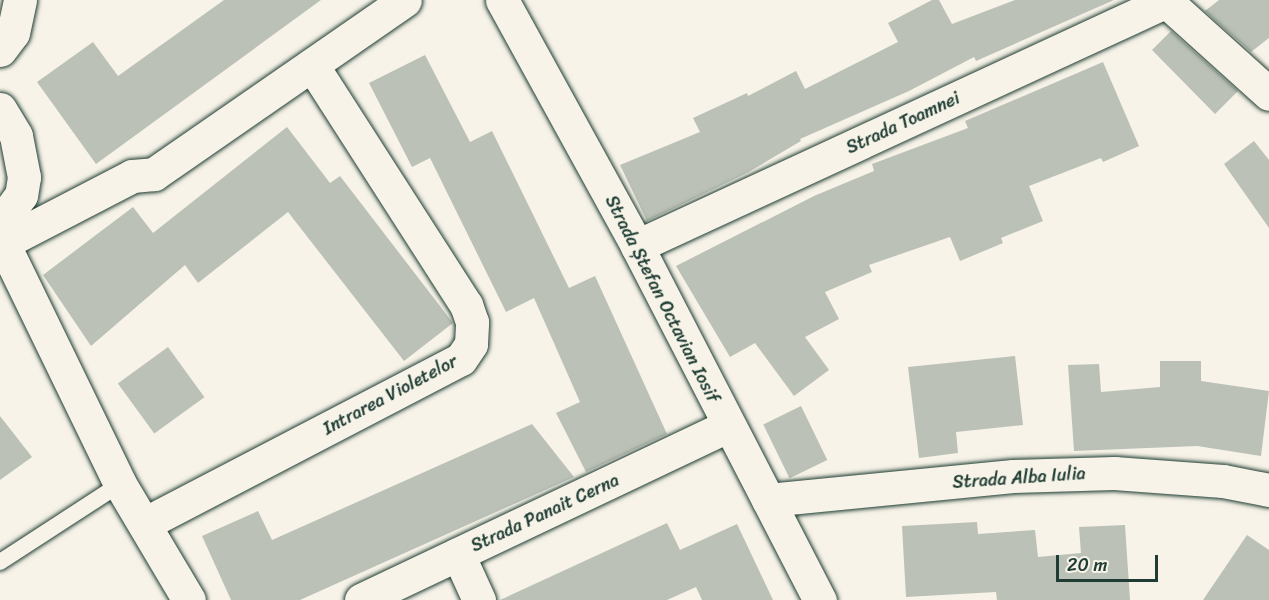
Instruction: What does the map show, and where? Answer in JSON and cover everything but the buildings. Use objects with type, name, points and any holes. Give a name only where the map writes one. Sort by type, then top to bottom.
[{"type":"street","points":[[0,50],[13,33],[20,0]]},
{"type":"street","points":[[3,243],[132,176],[154,174],[405,0]]},
{"type":"street","name":"Strada Ștefan Octavian Iosif","points":[[502,0],[637,246],[728,426],[820,600]]},
{"type":"street","points":[[1168,1],[1269,94]]},
{"type":"street","name":"Strada Toamnei","points":[[637,246],[1168,1]]},
{"type":"street","name":"Intrarea Violetelor","points":[[144,524],[461,359],[471,344],[472,322],[466,305],[312,65]]},
{"type":"street","points":[[0,109],[16,136],[24,177],[21,195],[8,213],[3,243],[120,484],[189,600]]},
{"type":"street","name":"Strada Panait Cerna","points":[[361,600],[728,426]]},
{"type":"street","name":"Strada Alba Iulia","points":[[768,500],[1013,476],[1114,473],[1223,481],[1269,490]]},
{"type":"street","points":[[458,554],[479,600]]},
{"type":"lane","points":[[0,562],[120,484]]}]
